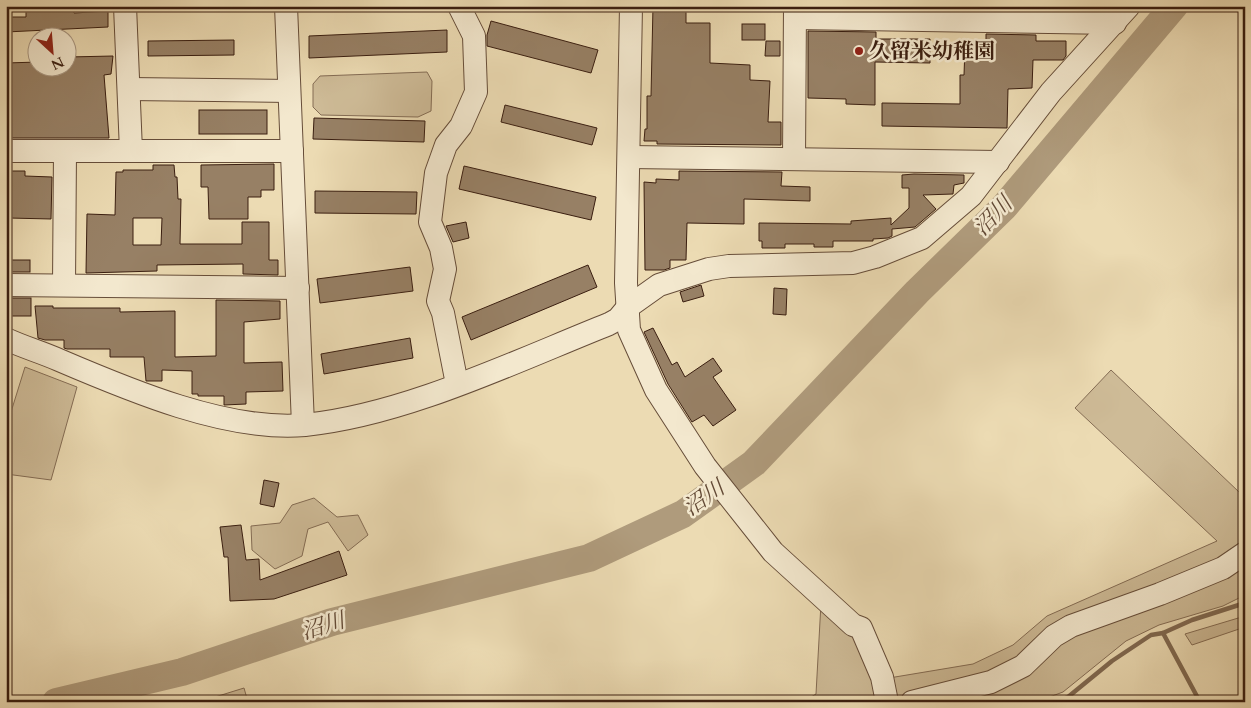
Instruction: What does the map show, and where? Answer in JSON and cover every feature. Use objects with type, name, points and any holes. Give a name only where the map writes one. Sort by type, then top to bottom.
[{"type":"street","points":[[125,6],[131,151]]},
{"type":"street","points":[[286,6],[303,425]]},
{"type":"street","points":[[457,384],[443,313],[438,301],[445,269],[441,248],[430,222],[436,173],[446,145],[462,126],[476,92],[474,36],[459,6]]},
{"type":"street","points":[[631,6],[626,283],[629,330],[656,390],[705,466],[736,506],[773,552],[853,625],[861,628],[882,677],[887,702]]},
{"type":"street","points":[[794,159],[795,12],[1122,15]]},
{"type":"street","points":[[6,338],[105,381],[216,416],[263,423],[303,425],[342,419],[398,405],[457,384],[609,324],[618,319],[628,307],[659,285],[709,269],[729,266],[852,263],[922,238],[971,196],[1051,92],[1122,15]]},
{"type":"street","points":[[129,89],[289,91]]},
{"type":"street","points":[[6,151],[292,151]]},
{"type":"street","points":[[64,151],[64,285]]},
{"type":"street","points":[[629,157],[998,162]]},
{"type":"street","points":[[6,285],[298,288]]},
{"type":"street","points":[[912,702],[991,682],[1023,666],[1054,636],[1071,626],[1160,594],[1223,568],[1245,553]]},
{"type":"shaded area","points":[[427,72],[432,81],[431,111],[418,117],[321,115],[313,107],[313,84],[320,76]]},
{"type":"shaded area","points":[[25,367],[77,387],[51,480],[6,474],[6,428]]},
{"type":"shaded area","points":[[1111,370],[1239,492],[1245,478],[1245,595],[1223,606],[1159,625],[1126,641],[1063,692],[1036,702],[803,702],[816,694],[821,603],[858,637],[889,678],[973,664],[1013,645],[1047,616],[1217,541],[1075,408]]},
{"type":"shaded area","points":[[314,498],[337,517],[358,515],[368,535],[348,551],[328,522],[308,529],[302,556],[275,569],[252,550],[251,526],[280,523],[292,505]]},
{"type":"shaded area","points":[[1245,616],[1245,627],[1192,645],[1185,634]]},
{"type":"shaded area","points":[[244,688],[248,702],[199,702]]},
{"type":"building","points":[[653,6],[686,6],[686,23],[710,23],[710,63],[750,65],[750,80],[770,81],[768,122],[781,122],[781,145],[657,144],[657,141],[644,141],[645,129],[647,129],[647,96],[651,96]]},
{"type":"building","points":[[73,9],[74,13],[108,11],[108,27],[28,28],[28,31],[6,32],[6,17],[26,17],[26,11]]},
{"type":"building","points":[[491,21],[598,50],[591,73],[487,46],[487,35]]},
{"type":"building","points":[[742,24],[765,24],[765,40],[742,40]]},
{"type":"building","points":[[447,30],[447,52],[309,58],[309,36]]},
{"type":"building","points":[[808,31],[876,32],[876,39],[930,39],[930,63],[875,62],[875,105],[846,104],[846,99],[808,98]]},
{"type":"building","points":[[986,34],[1036,35],[1036,41],[1066,41],[1066,56],[1063,60],[1033,60],[1032,88],[1008,89],[1007,128],[882,126],[882,103],[960,104],[960,75],[964,75],[965,47],[969,47],[970,41],[986,41]]},
{"type":"building","points":[[234,40],[234,55],[148,56],[148,41]]},
{"type":"building","points":[[766,41],[780,41],[780,56],[765,56]]},
{"type":"building","points":[[113,56],[111,74],[104,75],[109,138],[6,138],[6,63],[28,62],[28,78],[78,78],[78,57]]},
{"type":"building","points":[[505,105],[597,128],[592,145],[501,122]]},
{"type":"building","points":[[199,110],[267,110],[267,134],[199,134]]},
{"type":"building","points":[[314,118],[425,121],[424,142],[313,139]]},
{"type":"building","points":[[274,164],[274,190],[261,190],[261,197],[248,197],[248,219],[209,219],[208,187],[201,187],[201,165]]},
{"type":"building","points":[[153,165],[174,165],[175,177],[177,177],[178,199],[181,199],[180,244],[242,244],[242,222],[269,222],[269,260],[278,260],[278,275],[243,274],[243,264],[157,265],[157,271],[86,273],[87,214],[115,215],[116,172],[123,172],[123,170],[153,170]],"holes":[[[133,218],[162,218],[161,245],[133,245]]]},
{"type":"building","points":[[464,166],[596,197],[591,220],[459,189]]},
{"type":"building","points":[[10,171],[25,171],[25,176],[52,177],[51,219],[9,218],[9,215],[6,215],[6,202],[10,202]]},
{"type":"building","points":[[679,171],[782,172],[781,186],[810,187],[810,201],[744,199],[744,224],[687,223],[686,260],[670,260],[670,268],[664,270],[645,270],[644,182],[656,183],[656,179],[679,180]]},
{"type":"building","points":[[902,175],[964,175],[964,183],[954,185],[953,194],[923,195],[936,209],[915,227],[892,229],[892,236],[888,238],[873,239],[873,241],[833,241],[833,247],[814,247],[814,244],[785,244],[785,248],[762,248],[762,241],[759,241],[759,223],[851,224],[851,221],[891,218],[891,225],[909,208],[909,188],[902,188]]},
{"type":"building","points":[[315,191],[417,192],[416,214],[315,213]]},
{"type":"building","points":[[466,222],[469,238],[453,242],[446,226]]},
{"type":"building","points":[[10,260],[30,260],[30,272],[10,272]]},
{"type":"building","points":[[588,265],[597,287],[471,340],[462,317]]},
{"type":"building","points":[[410,267],[413,291],[320,303],[317,279]]},
{"type":"building","points":[[701,285],[704,296],[683,302],[680,292]]},
{"type":"building","points":[[774,288],[787,289],[786,315],[773,314]]},
{"type":"building","points":[[6,298],[31,298],[31,316],[6,316]]},
{"type":"building","points":[[216,300],[280,301],[280,319],[244,322],[244,363],[282,362],[283,391],[246,392],[246,404],[224,405],[224,396],[198,396],[198,394],[192,394],[192,371],[162,370],[162,381],[146,381],[144,357],[110,357],[110,349],[67,349],[64,348],[64,340],[38,338],[35,306],[53,306],[53,308],[120,308],[120,312],[175,311],[175,357],[216,356]]},
{"type":"building","points":[[653,328],[672,365],[677,362],[685,377],[713,358],[722,371],[713,377],[736,410],[713,426],[704,415],[692,422],[668,384],[644,332]]},
{"type":"building","points":[[410,338],[413,358],[324,374],[321,354]]},
{"type":"building","points":[[264,480],[279,483],[274,507],[260,504]]},
{"type":"building","points":[[241,525],[246,560],[259,559],[260,580],[339,551],[347,575],[274,599],[230,601],[228,557],[224,557],[220,527]]},
{"type":"waterway","name":"沼川","points":[[56,702],[182,672],[332,622],[589,558],[683,514],[754,463],[917,292],[1004,207],[1174,6]]},
{"type":"waterway","points":[[1055,702],[1068,697],[1112,661],[1151,635],[1163,633],[1192,620],[1245,603]]},
{"type":"waterway","points":[[1163,633],[1200,702]]},
{"type":"place","name":"久留米幼稚園","points":[[859,51]]}]
